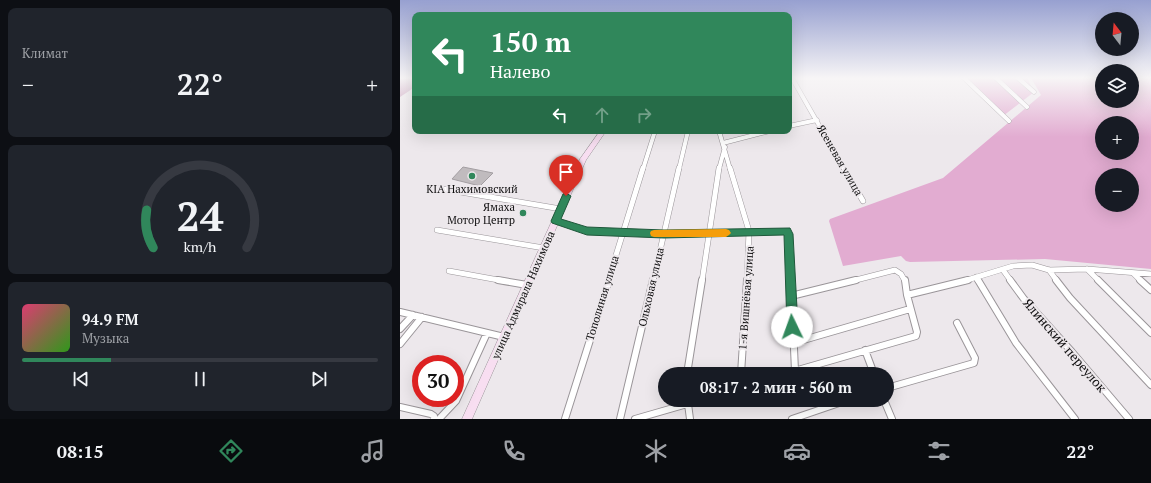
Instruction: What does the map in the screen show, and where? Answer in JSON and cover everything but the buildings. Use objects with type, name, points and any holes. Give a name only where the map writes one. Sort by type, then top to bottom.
[{"type":"main road","name":"улица Адмирала Нахимова","points":[[467,419],[583,158],[601,134]]},
{"type":"street","name":"Ясеневая улица","points":[[804,98],[863,201]]},
{"type":"street","points":[[984,98],[1009,121]]},
{"type":"street","points":[[1017,98],[1027,107]]},
{"type":"street","points":[[792,125],[817,120]]},
{"type":"street","name":"Тополиная улица","points":[[565,419],[654,134]]},
{"type":"street","name":"Ольховая улица","points":[[620,419],[687,134]]},
{"type":"street","name":"1-я Вишнёвая улица","points":[[720,134],[749,231],[749,254],[741,367]]},
{"type":"street","points":[[688,367],[709,234],[714,189],[724,145],[760,134]]},
{"type":"street","points":[[437,188],[561,209]]},
{"type":"street","points":[[556,221],[580,230],[664,234],[709,234],[749,231],[788,232],[795,367]]},
{"type":"street","points":[[437,230],[544,248]]},
{"type":"street","points":[[907,295],[1003,270],[1013,266],[1032,265],[1049,270],[1087,269],[1151,274]]},
{"type":"street","points":[[1087,269],[1151,333]]},
{"type":"street","points":[[790,296],[895,270],[900,272],[905,280],[907,295],[917,335],[808,367]]},
{"type":"street","name":"Ялинский переулок","points":[[1003,270],[1024,299],[1067,346],[1128,419]]},
{"type":"street","points":[[1049,270],[1070,298],[1151,385]]},
{"type":"street","points":[[449,271],[527,285]]},
{"type":"street","points":[[1133,273],[1151,290]]},
{"type":"street","points":[[976,277],[1016,343],[1075,419]]},
{"type":"street","points":[[793,343],[910,308]]},
{"type":"street","points":[[400,312],[504,337]]},
{"type":"street","points":[[400,329],[413,315]]},
{"type":"street","points":[[400,344],[422,317]]},
{"type":"street","points":[[894,386],[972,364],[975,361],[957,323]]},
{"type":"street","points":[[439,419],[456,401],[487,333]]},
{"type":"street","points":[[865,350],[871,367]]},
{"type":"street","points":[[400,407],[431,414],[434,416],[434,419]]},
{"type":"street","points":[[636,419],[672,407]]},
{"type":"street","points":[[686,407],[690,419]]},
{"type":"street","points":[[792,419],[827,407]]},
{"type":"street","points":[[887,407],[892,419]]},
{"type":"shaded area","points":[[986,98],[1027,98],[1003,116]]},
{"type":"shaded area","points":[[1038,98],[1095,98],[1095,108],[1139,108],[1139,98],[1151,98],[1151,269],[1045,259],[910,262],[906,261],[901,256],[843,266],[829,221],[830,219],[943,178]]},
{"type":"slow traffic","points":[[654,233],[726,233]]},
{"type":"place","name":"KIA Нахимовский","points":[[472,176]]},
{"type":"place","name":"Ямаха Мотор Центр","points":[[523,213]]},
{"type":"route","points":[[566,196],[556,221],[580,230],[664,234],[787,231],[789,234],[792,327]]}]
